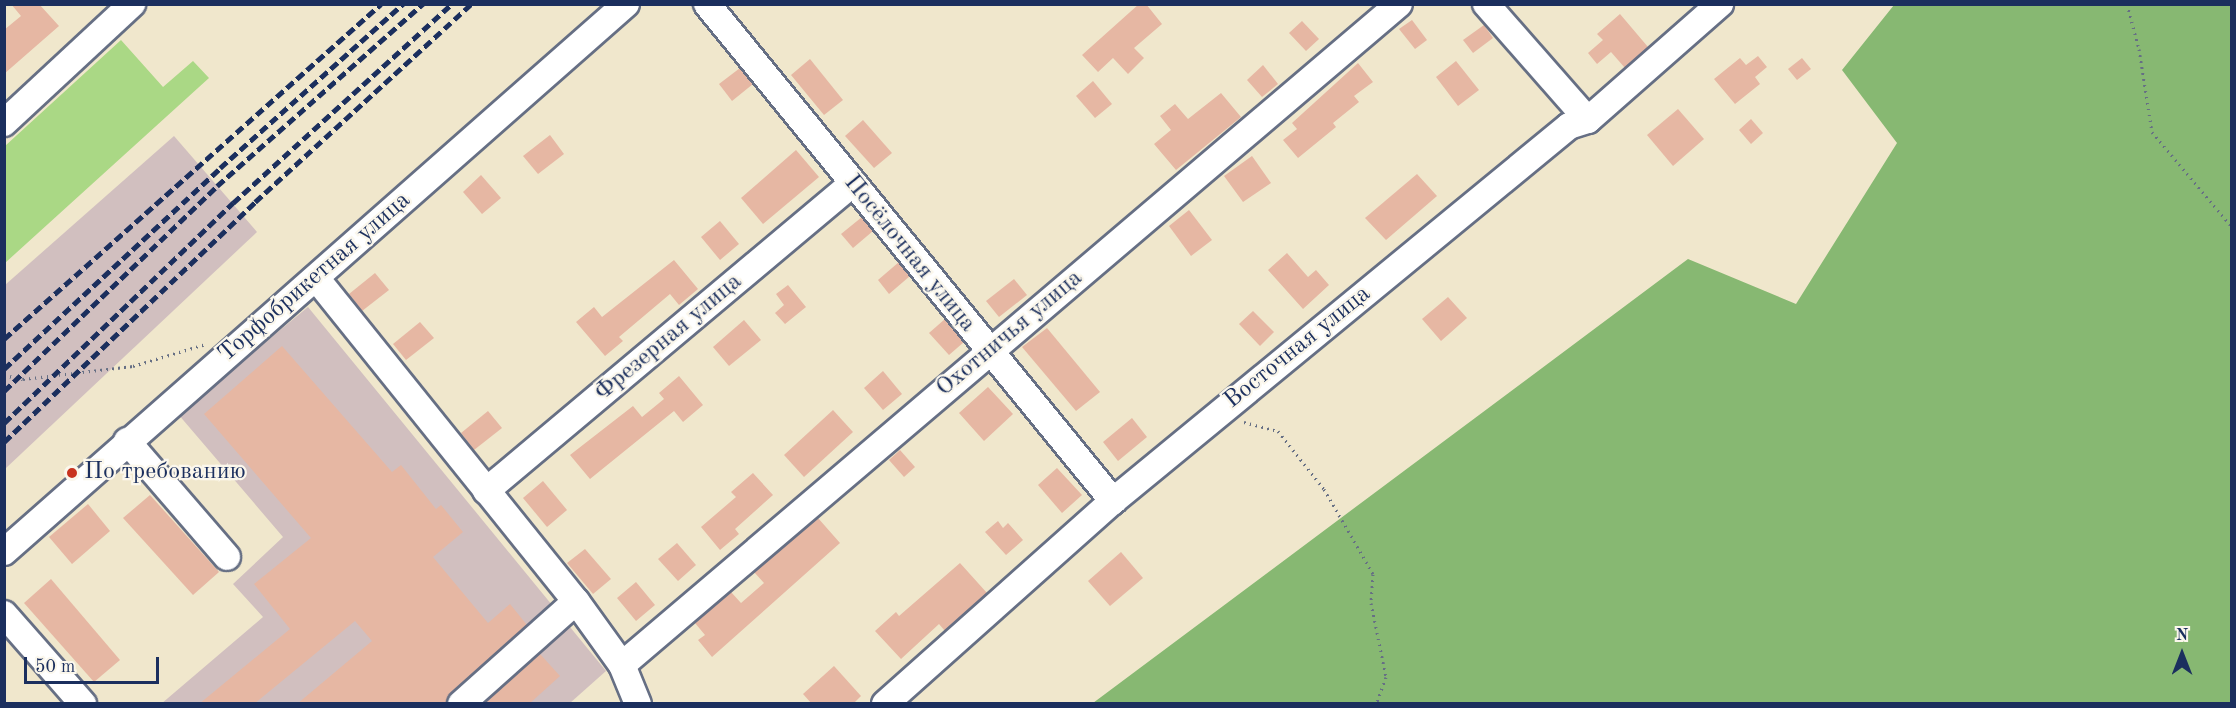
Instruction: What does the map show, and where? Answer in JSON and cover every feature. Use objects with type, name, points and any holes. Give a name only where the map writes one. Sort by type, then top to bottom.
[{"type":"street","name":"Торфобрикетная улица","points":[[4,552],[127,441],[316,278],[626,4]]},
{"type":"street","name":"Посёлочная улица","points":[[707,4],[988,351],[1113,501]]},
{"type":"street","name":"Охотничья улица","points":[[622,665],[988,351],[1399,4]]},
{"type":"street","points":[[1486,4],[1588,120]]},
{"type":"street","name":"Восточная улица","points":[[885,704],[1113,501],[1569,126],[1588,120],[1720,4]]},
{"type":"street","points":[[4,123],[119,9]]},
{"type":"street","name":"Фрезерная улица","points":[[486,491],[852,184]]},
{"type":"street","points":[[316,278],[576,601],[622,665],[638,704]]},
{"type":"street","points":[[127,441],[227,557]]},
{"type":"street","points":[[461,704],[576,601]]},
{"type":"street","points":[[4,614],[82,704]]},
{"type":"path","points":[[2127,4],[2139,49],[2152,132],[2232,227]]},
{"type":"path","points":[[4,375],[23,379],[133,366],[213,342]]},
{"type":"path","points":[[1216,415],[1278,431],[1324,489],[1373,574],[1371,603],[1386,677],[1376,704]]},
{"type":"shaded area","points":[[174,136],[257,232],[5,469],[5,285]]},
{"type":"shaded area","points":[[308,307],[606,671],[570,703],[161,704],[263,617],[233,584],[283,537],[178,414]]},
{"type":"green space","points":[[1894,5],[2231,5],[2231,703],[1093,703],[1688,259],[1796,304],[1897,143],[1842,70]]},
{"type":"green space","points":[[121,40],[163,87],[193,61],[209,78],[5,263],[5,146]]},
{"type":"building","points":[[11,4],[39,4],[59,26],[4,74],[4,30],[21,16]]},
{"type":"building","points":[[1139,4],[1146,4],[1162,24],[1134,48],[1144,58],[1128,74],[1113,58],[1098,72],[1082,55]]},
{"type":"building","points":[[1620,14],[1648,47],[1625,68],[1611,52],[1597,64],[1588,53],[1603,40],[1597,34]]},
{"type":"building","points":[[1412,20],[1427,40],[1415,49],[1399,29]]},
{"type":"building","points":[[1302,21],[1319,39],[1306,51],[1289,33]]},
{"type":"building","points":[[1484,25],[1493,38],[1473,53],[1463,40]]},
{"type":"building","points":[[1758,56],[1767,67],[1755,77],[1760,84],[1735,104],[1714,79],[1740,58],[1746,65]]},
{"type":"building","points":[[1802,58],[1811,69],[1797,80],[1788,69]]},
{"type":"building","points":[[810,59],[843,100],[824,115],[791,75]]},
{"type":"building","points":[[1456,61],[1479,90],[1458,106],[1436,77]]},
{"type":"building","points":[[1358,63],[1373,82],[1354,96],[1359,102],[1333,123],[1336,127],[1298,158],[1283,140],[1297,129],[1292,123]]},
{"type":"building","points":[[1263,65],[1278,84],[1262,97],[1247,80]]},
{"type":"building","points":[[740,68],[753,84],[732,101],[719,84]]},
{"type":"building","points":[[1093,81],[1112,104],[1095,118],[1076,96]]},
{"type":"building","points":[[1221,93],[1241,117],[1176,170],[1154,144],[1171,130],[1160,116],[1175,104],[1188,119]]},
{"type":"building","points":[[1678,109],[1704,139],[1673,166],[1647,135]]},
{"type":"building","points":[[1751,119],[1763,133],[1751,144],[1739,130]]},
{"type":"building","points":[[863,120],[892,153],[874,168],[845,136]]},
{"type":"building","points":[[550,135],[564,154],[538,174],[523,156]]},
{"type":"building","points":[[796,150],[819,177],[763,224],[741,198]]},
{"type":"building","points":[[1252,156],[1271,183],[1243,202],[1224,176]]},
{"type":"building","points":[[1417,174],[1437,196],[1386,240],[1365,218]]},
{"type":"building","points":[[481,175],[501,198],[482,214],[463,192]]},
{"type":"building","points":[[1189,210],[1212,240],[1191,256],[1169,226]]},
{"type":"building","points":[[862,217],[873,231],[853,248],[841,234]]},
{"type":"building","points":[[720,221],[739,244],[720,260],[701,237]]},
{"type":"building","points":[[1287,253],[1308,277],[1316,270],[1329,285],[1303,309],[1268,270]]},
{"type":"building","points":[[674,260],[698,289],[679,305],[670,294],[619,337],[623,341],[605,356],[576,322],[594,307],[602,317]]},
{"type":"building","points":[[899,262],[910,276],[889,294],[878,280]]},
{"type":"building","points":[[375,273],[389,290],[362,311],[349,294]]},
{"type":"building","points":[[1014,279],[1027,295],[999,317],[986,301]]},
{"type":"building","points":[[788,285],[806,307],[785,324],[775,313],[784,305],[776,294]]},
{"type":"building","points":[[1448,297],[1467,318],[1441,341],[1422,319]]},
{"type":"building","points":[[1253,311],[1274,332],[1260,346],[1239,324]]},
{"type":"building","points":[[945,319],[964,342],[949,355],[929,333]]},
{"type":"building","points":[[744,320],[761,340],[729,366],[713,347]]},
{"type":"building","points":[[420,322],[434,338],[406,360],[393,344]]},
{"type":"building","points":[[1047,328],[1100,392],[1076,411],[1022,347]]},
{"type":"building","points":[[282,346],[392,472],[401,465],[436,509],[441,505],[463,532],[433,557],[488,623],[510,604],[527,625],[451,693],[446,704],[297,704],[372,641],[355,621],[254,704],[199,704],[290,629],[254,584],[311,538],[204,414]]},
{"type":"building","points":[[883,371],[902,394],[883,410],[864,388]]},
{"type":"building","points":[[679,376],[703,405],[683,422],[674,411],[590,479],[570,455],[633,406],[642,417],[664,399],[659,393]]},
{"type":"building","points":[[988,387],[1013,414],[984,441],[959,413]]},
{"type":"building","points":[[833,410],[853,432],[804,477],[784,455]]},
{"type":"building","points":[[488,411],[502,428],[474,450],[461,433]]},
{"type":"building","points":[[1132,418],[1147,437],[1118,461],[1103,442]]},
{"type":"building","points":[[900,450],[915,467],[904,477],[889,460]]},
{"type":"building","points":[[1057,468],[1082,495],[1062,513],[1038,485]]},
{"type":"building","points":[[753,473],[773,495],[735,529],[739,534],[720,550],[701,527],[736,497],[731,492]]},
{"type":"building","points":[[543,481],[567,510],[547,527],[523,498]]},
{"type":"building","points":[[150,495],[219,572],[193,595],[123,518]]},
{"type":"building","points":[[88,504],[110,531],[72,564],[49,537]]},
{"type":"building","points":[[818,518],[840,543],[712,657],[698,640],[705,635],[695,623],[731,592],[741,603],[764,583],[754,572]]},
{"type":"building","points":[[998,521],[1003,528],[1008,523],[1023,540],[1006,555],[985,532]]},
{"type":"building","points":[[677,543],[696,565],[678,581],[658,559]]},
{"type":"building","points":[[585,549],[611,579],[593,594],[567,563]]},
{"type":"building","points":[[1121,552],[1143,578],[1110,606],[1088,581]]},
{"type":"building","points":[[960,563],[987,593],[945,631],[939,624],[901,659],[875,631],[896,612],[899,616]]},
{"type":"building","points":[[51,579],[120,660],[94,682],[24,603]]},
{"type":"building","points":[[636,582],[655,605],[636,621],[617,598]]},
{"type":"building","points":[[540,654],[560,676],[529,704],[484,704]]},
{"type":"building","points":[[834,666],[861,696],[853,704],[812,704],[803,694]]},
{"type":"railway","points":[[4,339],[381,4]]},
{"type":"railway","points":[[4,369],[220,168],[403,4]]},
{"type":"railway","points":[[4,391],[217,186],[423,4]]},
{"type":"railway","points":[[4,423],[233,203],[452,4]]},
{"type":"railway","points":[[4,442],[255,202],[471,4]]},
{"type":"place","name":"По требованию","points":[[72,473]]}]
